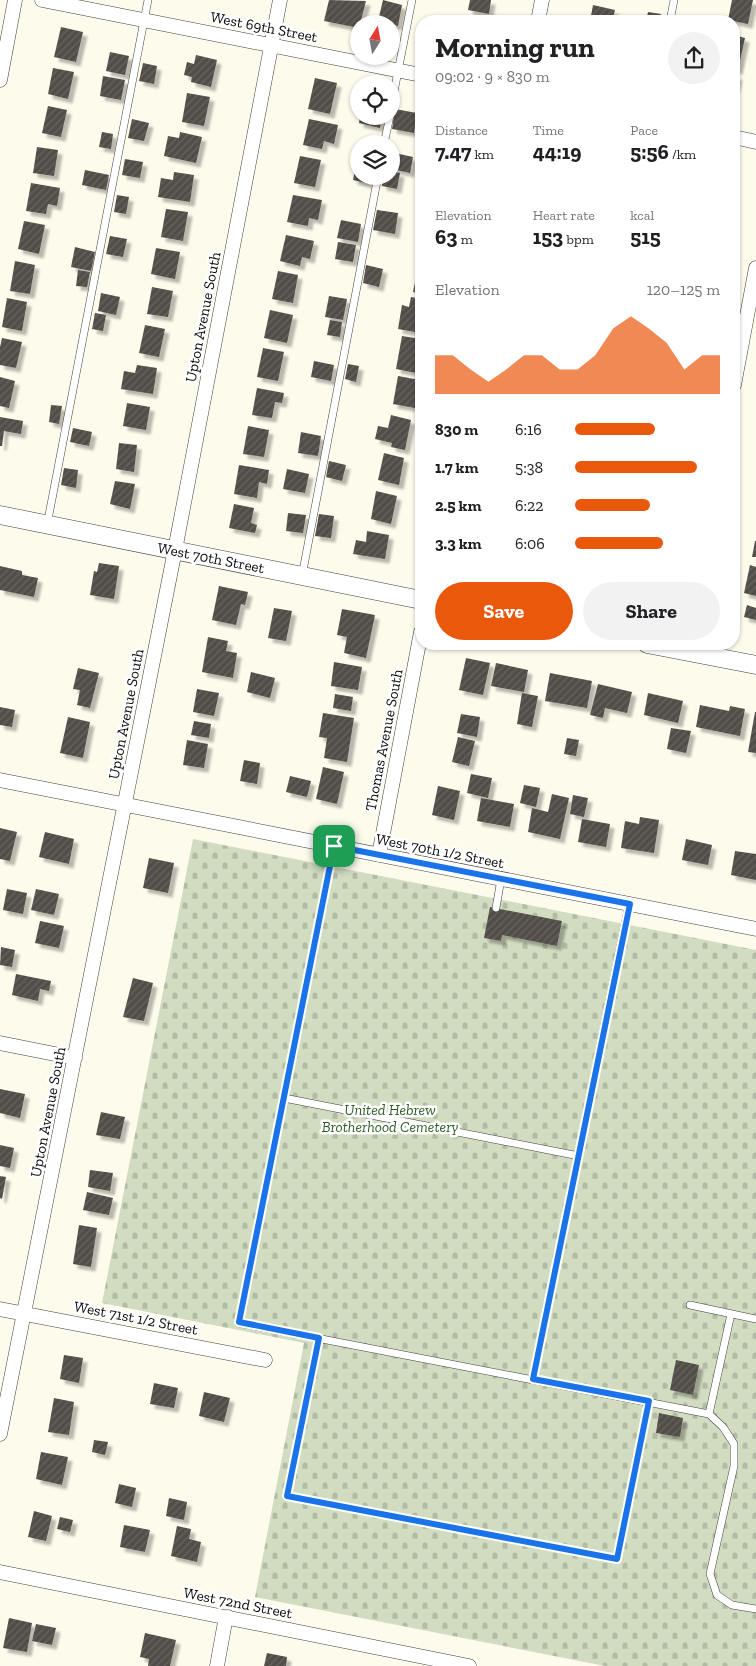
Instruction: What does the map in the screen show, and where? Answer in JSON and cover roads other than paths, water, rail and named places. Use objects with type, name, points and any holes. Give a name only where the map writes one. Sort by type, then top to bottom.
[{"type":"street","points":[[0,80],[15,0]]},
{"type":"street","name":"West 69th Street","points":[[42,0],[415,74]]},
{"type":"street","name":"Upton Avenue South","points":[[0,1434],[175,550],[280,0]]},
{"type":"street","points":[[539,15],[542,0]]},
{"type":"street","points":[[740,139],[756,142]]},
{"type":"street","points":[[740,353],[756,268]]},
{"type":"street","name":"West 70th Street","points":[[0,515],[415,599]]},
{"type":"street","name":"Thomas Avenue South","points":[[379,855],[418,650]]},
{"type":"street","points":[[696,650],[756,665]]},
{"type":"street","name":"West 70th 1/2 Street","points":[[0,780],[756,929]]},
{"type":"street","points":[[0,1043],[75,1058]]},
{"type":"street","name":"West 71st 1/2 Street","points":[[0,1309],[265,1360]]},
{"type":"street","name":"West 72nd Street","points":[[0,1572],[469,1666]]},
{"type":"street","points":[[216,1666],[228,1617]]},
{"type":"lane","points":[[47,525],[148,0]]},
{"type":"lane","points":[[397,75],[412,0]]},
{"type":"lane","points":[[671,15],[674,0]]},
{"type":"lane","points":[[302,576],[376,185]]},
{"type":"lane","points":[[334,846],[239,1322],[709,1414],[723,1427],[734,1444],[734,1466],[710,1574],[717,1595],[732,1605],[756,1610]]},
{"type":"lane","points":[[496,908],[501,879]]},
{"type":"lane","points":[[533,1379],[630,904]]},
{"type":"lane","points":[[284,1098],[579,1156]]},
{"type":"lane","points":[[690,1305],[756,1319]]},
{"type":"lane","points":[[709,1414],[731,1314]]},
{"type":"lane","points":[[319,1338],[287,1496],[559,1548],[617,1559],[649,1401]]},
{"type":"park label","name":"United Hebrew Brotherhood Cemetery","points":[[390,1118]]}]
